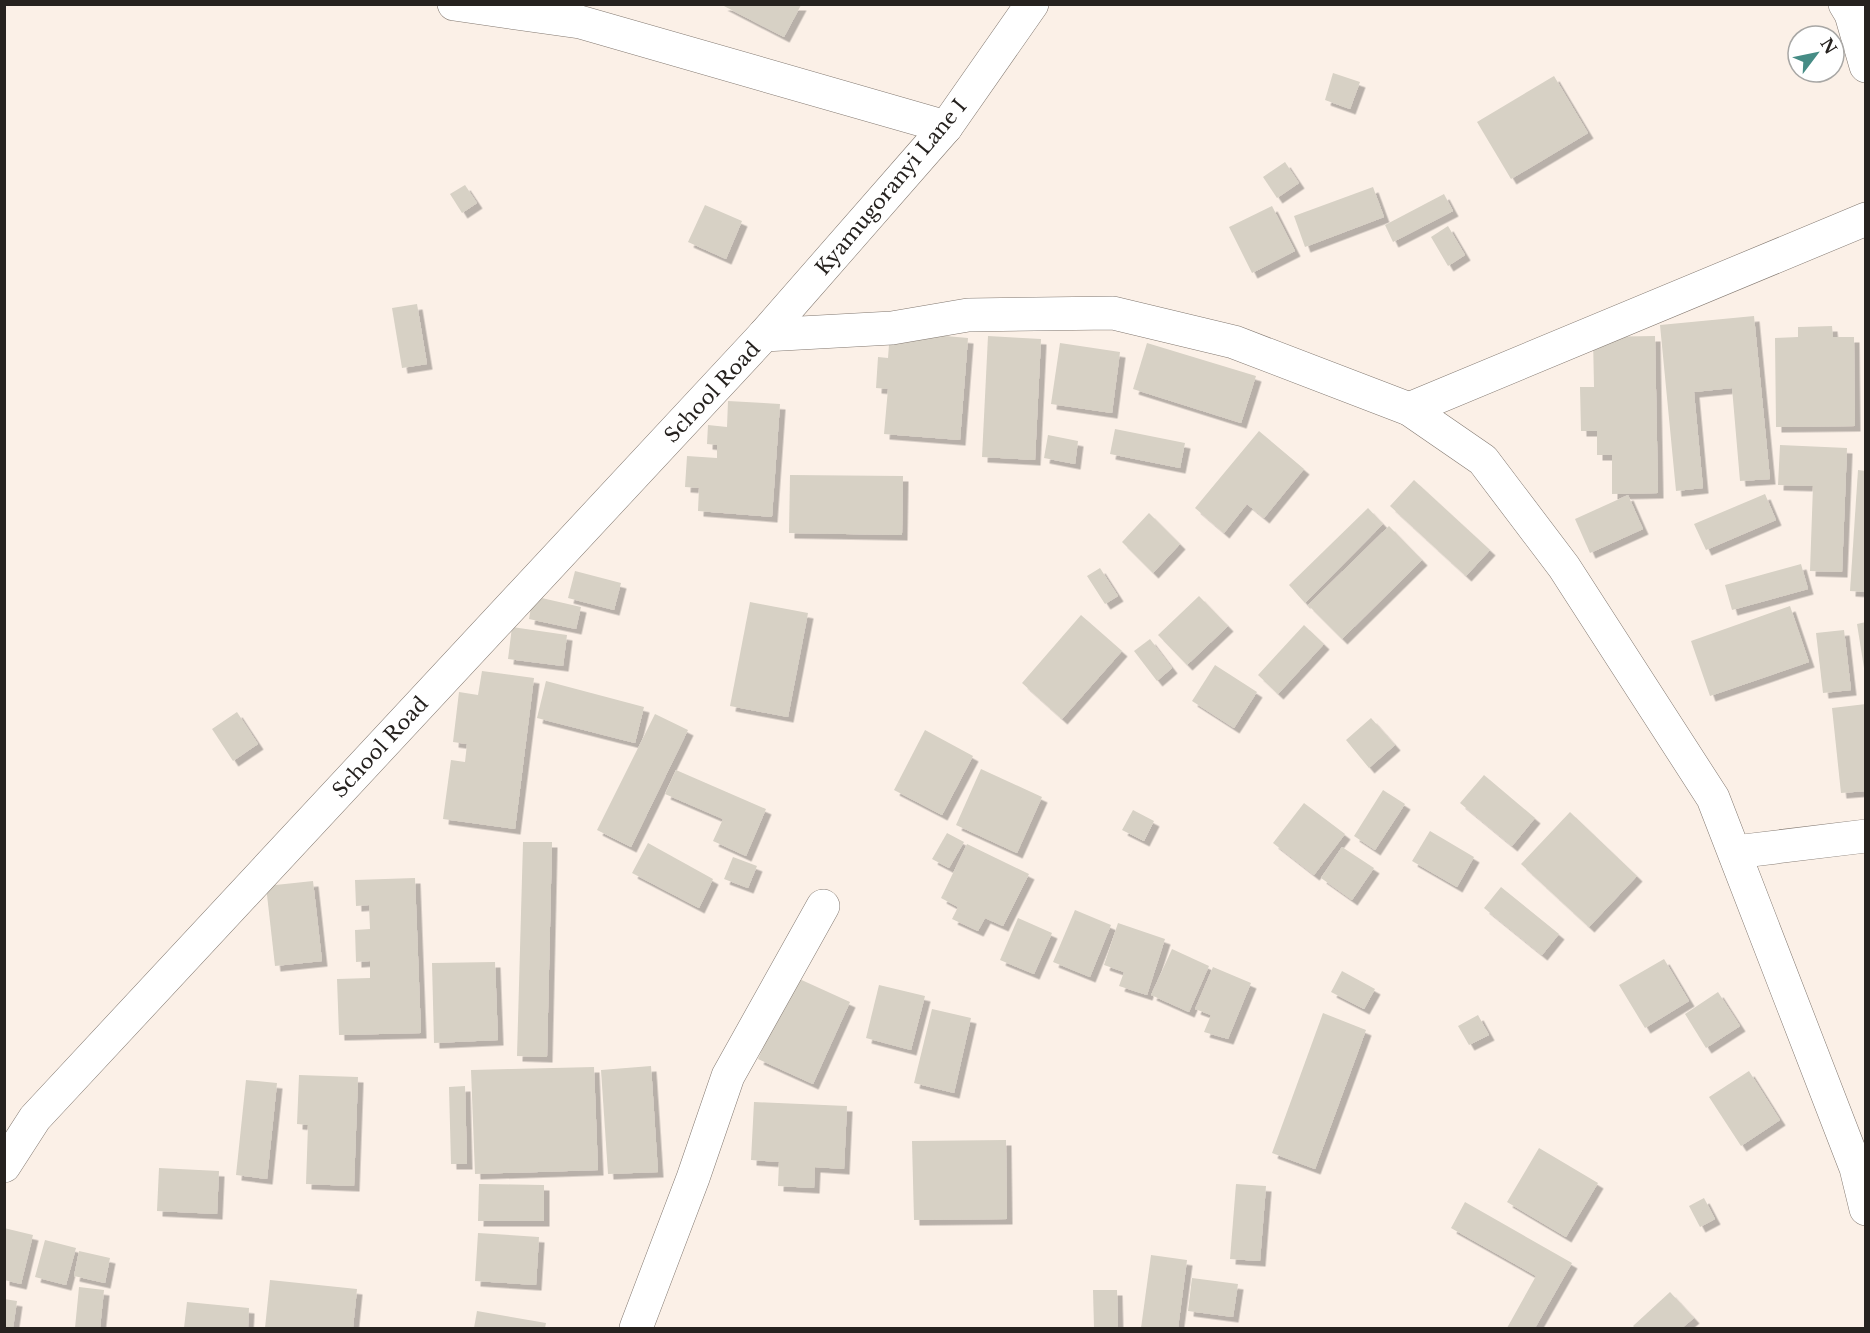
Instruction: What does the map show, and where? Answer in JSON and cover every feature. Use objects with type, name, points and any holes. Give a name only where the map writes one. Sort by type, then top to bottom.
[{"type":"street","points":[[454,4],[580,22],[946,127]]},
{"type":"street","name":"Kyamugoranyi Lane I","points":[[764,335],[946,127],[1032,4]]},
{"type":"street","points":[[1845,4],[1851,14],[1866,66]]},
{"type":"street","points":[[1409,409],[1866,219]]},
{"type":"street","points":[[764,335],[891,328],[968,315],[1113,313],[1234,342],[1409,409],[1483,460],[1564,567],[1713,798],[1856,1168],[1866,1209]]},
{"type":"street","name":"School Road","points":[[4,1166],[35,1118],[764,335]]},
{"type":"street","points":[[1734,852],[1866,836]]},
{"type":"street","points":[[636,1329],[693,1178],[728,1076],[823,906]]},
{"type":"building","points":[[722,5],[801,5],[784,37]]},
{"type":"building","points":[[1333,73],[1360,82],[1350,109],[1325,100]]},
{"type":"building","points":[[1554,76],[1588,133],[1511,179],[1477,122]]},
{"type":"building","points":[[1285,162],[1299,183],[1277,198],[1263,177]]},
{"type":"building","points":[[465,185],[477,203],[462,213],[450,194]]},
{"type":"building","points":[[1373,187],[1384,217],[1305,247],[1294,216]]},
{"type":"building","points":[[1444,194],[1453,211],[1393,242],[1385,225]]},
{"type":"building","points":[[705,205],[742,221],[726,259],[688,242]]},
{"type":"building","points":[[1272,206],[1295,251],[1252,273],[1229,227]]},
{"type":"building","points":[[1448,226],[1465,255],[1448,266],[1431,237]]},
{"type":"building","points":[[417,304],[427,364],[402,368],[392,308]]},
{"type":"building","points":[[1754,316],[1770,479],[1740,481],[1732,388],[1694,392],[1703,488],[1676,491],[1660,325]]},
{"type":"building","points":[[1832,326],[1833,337],[1854,337],[1855,426],[1776,427],[1775,338],[1798,337],[1798,327]]},
{"type":"building","points":[[890,331],[968,338],[960,440],[884,434],[888,389],[876,388],[878,357],[888,358]]},
{"type":"building","points":[[988,336],[1041,339],[1035,460],[982,457]]},
{"type":"building","points":[[1655,336],[1658,493],[1612,494],[1612,455],[1597,455],[1597,431],[1581,431],[1580,387],[1594,387],[1593,337]]},
{"type":"building","points":[[1060,343],[1120,352],[1112,413],[1051,404]]},
{"type":"building","points":[[1147,343],[1256,376],[1241,423],[1133,389]]},
{"type":"building","points":[[728,401],[780,404],[772,517],[698,511],[699,488],[685,487],[687,456],[717,458],[717,445],[707,444],[708,425],[727,427]]},
{"type":"building","points":[[1115,429],[1185,443],[1180,468],[1110,454]]},
{"type":"building","points":[[1259,431],[1304,469],[1264,518],[1247,504],[1224,533],[1195,508]]},
{"type":"building","points":[[1048,435],[1078,441],[1075,464],[1044,458]]},
{"type":"building","points":[[1780,445],[1847,448],[1842,572],[1810,571],[1813,486],[1778,485]]},
{"type":"building","points":[[1858,470],[1866,471],[1866,592],[1850,591]]},
{"type":"building","points":[[790,475],[903,476],[902,535],[789,533]]},
{"type":"building","points":[[1414,480],[1490,550],[1466,576],[1390,506]]},
{"type":"building","points":[[1765,494],[1776,520],[1706,550],[1694,524]]},
{"type":"building","points":[[1628,495],[1643,529],[1590,553],[1575,519]]},
{"type":"building","points":[[1368,508],[1383,524],[1305,603],[1289,585]]},
{"type":"building","points":[[1149,513],[1180,544],[1153,573],[1122,542]]},
{"type":"building","points":[[1389,526],[1422,560],[1342,639],[1308,605]]},
{"type":"building","points":[[1801,564],[1808,589],[1732,610],[1725,585]]},
{"type":"building","points":[[1100,568],[1118,596],[1105,604],[1087,576]]},
{"type":"building","points":[[575,571],[621,583],[614,610],[568,598]]},
{"type":"building","points":[[533,596],[581,607],[576,629],[529,619]]},
{"type":"building","points":[[1199,596],[1228,626],[1187,665],[1158,635]]},
{"type":"building","points":[[750,602],[808,613],[788,717],[730,706]]},
{"type":"building","points":[[1790,606],[1809,662],[1710,696],[1691,641]]},
{"type":"building","points":[[1081,615],[1122,651],[1062,719],[1022,683]]},
{"type":"building","points":[[1866,622],[1866,668],[1864,668],[1857,624]]},
{"type":"building","points":[[1304,625],[1324,644],[1278,694],[1258,675]]},
{"type":"building","points":[[512,627],[567,635],[563,666],[508,659]]},
{"type":"building","points":[[1844,630],[1851,690],[1823,693],[1816,633]]},
{"type":"building","points":[[1150,639],[1172,668],[1157,681],[1134,651]]},
{"type":"building","points":[[1215,665],[1257,692],[1234,728],[1192,701]]},
{"type":"building","points":[[482,671],[534,678],[515,829],[443,819],[451,760],[465,762],[467,744],[453,742],[459,692],[478,695]]},
{"type":"building","points":[[546,681],[644,707],[635,743],[537,718]]},
{"type":"building","points":[[1866,704],[1866,791],[1841,793],[1832,708]]},
{"type":"building","points":[[237,712],[258,744],[233,761],[212,729]]},
{"type":"building","points":[[655,714],[688,730],[631,847],[597,830]]},
{"type":"building","points":[[1371,718],[1395,745],[1369,768],[1346,740]]},
{"type":"building","points":[[925,730],[973,756],[942,815],[894,790]]},
{"type":"building","points":[[981,769],[1042,797],[1017,853],[956,825]]},
{"type":"building","points":[[676,770],[766,809],[746,856],[713,841],[723,819],[665,794]]},
{"type":"building","points":[[1484,775],[1535,818],[1512,846],[1460,803]]},
{"type":"building","points":[[1383,790],[1405,804],[1375,850],[1354,836]]},
{"type":"building","points":[[1304,803],[1345,834],[1314,875],[1273,843]]},
{"type":"building","points":[[1133,810],[1154,821],[1144,841],[1122,830]]},
{"type":"building","points":[[1570,812],[1637,876],[1589,927],[1521,864]]},
{"type":"building","points":[[1430,831],[1474,857],[1457,887],[1412,861]]},
{"type":"building","points":[[947,833],[964,842],[949,868],[932,859]]},
{"type":"building","points":[[523,842],[552,842],[547,1057],[517,1056]]},
{"type":"building","points":[[648,843],[713,879],[699,908],[632,873]]},
{"type":"building","points":[[967,844],[1029,874],[1003,926],[985,918],[978,931],[952,919],[958,907],[941,898]]},
{"type":"building","points":[[1342,847],[1374,868],[1352,900],[1321,878]]},
{"type":"building","points":[[733,857],[757,866],[748,888],[724,879]]},
{"type":"building","points":[[415,878],[421,1033],[339,1035],[337,979],[370,978],[370,961],[356,962],[355,930],[370,929],[369,905],[356,906],[355,880]]},
{"type":"building","points":[[313,881],[322,961],[275,966],[266,886]]},
{"type":"building","points":[[1501,887],[1559,934],[1542,955],[1484,908]]},
{"type":"building","points":[[1075,910],[1111,925],[1090,977],[1053,962]]},
{"type":"building","points":[[1018,918],[1052,933],[1034,974],[1000,960]]},
{"type":"building","points":[[1118,923],[1165,939],[1147,995],[1119,986],[1124,972],[1104,965]]},
{"type":"building","points":[[1172,949],[1209,966],[1189,1012],[1151,995]]},
{"type":"building","points":[[1664,959],[1689,1001],[1645,1028],[1619,985]]},
{"type":"building","points":[[495,962],[498,1040],[434,1043],[432,963]]},
{"type":"building","points":[[1213,967],[1251,983],[1228,1039],[1204,1032],[1211,1015],[1195,1009]]},
{"type":"building","points":[[1342,971],[1375,989],[1364,1009],[1331,992]]},
{"type":"building","points":[[795,977],[850,1002],[813,1084],[758,1059]]},
{"type":"building","points":[[879,985],[925,996],[911,1050],[866,1038]]},
{"type":"building","points":[[1718,992],[1740,1026],[1706,1048],[1685,1014]]},
{"type":"building","points":[[932,1009],[971,1018],[954,1093],[914,1083]]},
{"type":"building","points":[[1323,1013],[1366,1030],[1315,1169],[1272,1153]]},
{"type":"building","points":[[1478,1015],[1489,1035],[1469,1045],[1458,1026]]},
{"type":"building","points":[[651,1066],[658,1172],[608,1174],[601,1070]]},
{"type":"building","points":[[594,1067],[598,1170],[475,1174],[471,1070]]},
{"type":"building","points":[[1749,1071],[1780,1120],[1741,1146],[1709,1097]]},
{"type":"building","points":[[299,1075],[358,1077],[354,1186],[306,1184],[308,1125],[297,1124]]},
{"type":"building","points":[[246,1080],[277,1083],[267,1179],[236,1175]]},
{"type":"building","points":[[465,1086],[467,1164],[451,1164],[449,1087]]},
{"type":"building","points":[[754,1102],[847,1106],[844,1169],[815,1167],[814,1188],[778,1186],[779,1162],[751,1160]]},
{"type":"building","points":[[1006,1140],[1007,1219],[914,1220],[912,1141]]},
{"type":"building","points":[[1539,1148],[1598,1183],[1566,1237],[1507,1202]]},
{"type":"building","points":[[159,1168],[219,1171],[217,1214],[157,1211]]},
{"type":"building","points":[[479,1184],[544,1185],[544,1221],[478,1221]]},
{"type":"building","points":[[1236,1184],[1266,1186],[1260,1261],[1230,1259]]},
{"type":"building","points":[[1704,1198],[1715,1219],[1700,1227],[1689,1206]]},
{"type":"building","points":[[1465,1202],[1572,1263],[1535,1328],[1507,1328],[1536,1276],[1451,1228]]},
{"type":"building","points":[[4,1228],[33,1235],[21,1284],[4,1280]]},
{"type":"building","points":[[478,1233],[539,1237],[536,1285],[475,1281]]},
{"type":"building","points":[[45,1240],[76,1248],[66,1285],[35,1277]]},
{"type":"building","points":[[79,1251],[110,1258],[105,1283],[74,1276]]},
{"type":"building","points":[[1151,1255],[1187,1260],[1178,1328],[1141,1328]]},
{"type":"building","points":[[1192,1278],[1238,1284],[1233,1317],[1188,1311]]},
{"type":"building","points":[[270,1280],[357,1289],[353,1328],[265,1328]]},
{"type":"building","points":[[79,1287],[104,1290],[100,1328],[75,1328]]},
{"type":"building","points":[[1093,1290],[1117,1290],[1118,1328],[1094,1328]]},
{"type":"building","points":[[1670,1292],[1694,1318],[1682,1328],[1635,1328],[1633,1326]]},
{"type":"building","points":[[4,1299],[17,1301],[13,1328],[4,1328]]},
{"type":"building","points":[[187,1302],[249,1308],[248,1328],[184,1328]]},
{"type":"building","points":[[477,1311],[546,1323],[545,1328],[474,1328]]}]
